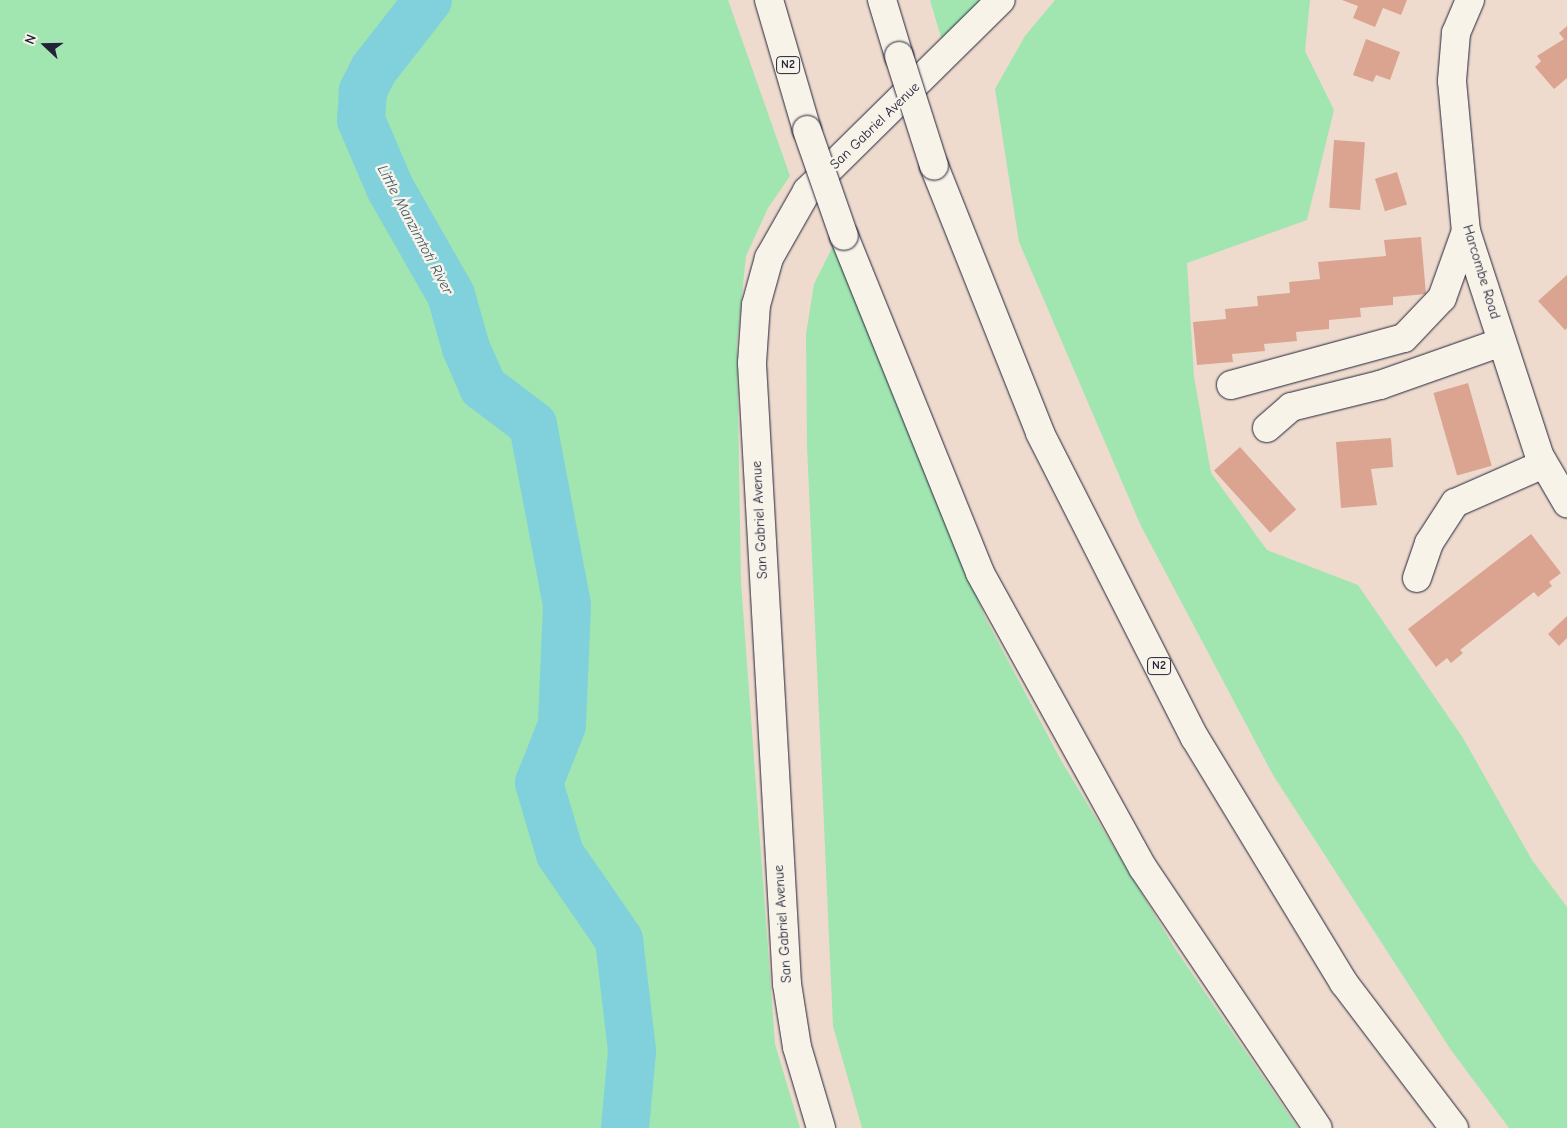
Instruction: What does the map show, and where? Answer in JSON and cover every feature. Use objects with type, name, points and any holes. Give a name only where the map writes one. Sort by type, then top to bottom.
[{"type":"main road","name":"N2","points":[[770,0],[807,130],[844,236],[980,573],[1144,868],[1318,1128]]},
{"type":"main road","name":"N2","points":[[882,0],[934,166],[1040,433],[1196,738],[1344,983],[1454,1128]]},
{"type":"main road","name":"San Gabriel Avenue","points":[[821,1128],[797,1047],[787,984],[753,373],[756,304],[770,258],[807,191],[1001,0]]},
{"type":"main road","name":"Harcombe Road","points":[[1470,0],[1456,33],[1452,81],[1466,231],[1544,464],[1567,503]]},
{"type":"main road","points":[[1231,386],[1404,338],[1442,298],[1466,231]]},
{"type":"main road","points":[[1267,428],[1291,407],[1380,385],[1502,342]]},
{"type":"main road","points":[[1417,578],[1429,543],[1455,503],[1544,464]]},
{"type":"green space","points":[[0,0],[410,0],[371,47],[358,163],[391,68],[418,49],[452,0],[728,0],[790,176],[768,208],[746,256],[737,344],[741,582],[775,1044],[800,1128],[0,1128]]},
{"type":"green space","points":[[930,0],[986,0],[944,47]]},
{"type":"green space","points":[[1055,0],[1310,0],[1305,51],[1334,110],[1307,220],[1187,263],[1194,377],[1211,473],[1267,550],[1358,585],[1463,738],[1532,860],[1567,907],[1567,1128],[1509,1128],[1451,1050],[1273,775],[1141,526],[1019,242],[995,89],[1025,36]]},
{"type":"green space","points":[[834,244],[985,617],[1062,762],[1176,950],[1298,1128],[862,1128],[833,1026],[807,446],[806,334],[814,284]]},
{"type":"water","points":[[410,0],[452,0],[418,49],[391,68],[358,164],[348,102],[371,47]]},
{"type":"building","points":[[1342,0],[1407,0],[1401,15],[1383,8],[1375,27],[1353,18],[1358,6]]},
{"type":"building","points":[[1567,26],[1567,78],[1554,89],[1535,67],[1541,61],[1537,56],[1564,39],[1559,33]]},
{"type":"building","points":[[1366,39],[1400,52],[1390,80],[1376,75],[1373,82],[1353,75]]},
{"type":"building","points":[[1334,140],[1365,142],[1360,210],[1329,208]]},
{"type":"building","points":[[1397,172],[1407,205],[1385,211],[1375,179]]},
{"type":"building","points":[[1421,237],[1426,294],[1393,297],[1393,305],[1360,308],[1361,317],[1329,320],[1329,329],[1296,332],[1297,341],[1264,344],[1265,351],[1232,354],[1233,362],[1197,365],[1193,322],[1226,319],[1225,309],[1258,306],[1257,296],[1290,293],[1289,282],[1320,279],[1318,262],[1386,256],[1384,240]]},
{"type":"building","points":[[1567,275],[1567,328],[1565,330],[1538,301]]},
{"type":"building","points":[[1468,383],[1492,466],[1457,476],[1433,393]]},
{"type":"building","points":[[1391,438],[1393,467],[1371,469],[1377,505],[1341,508],[1336,442]]},
{"type":"building","points":[[1240,447],[1296,509],[1270,533],[1214,470]]},
{"type":"building","points":[[1531,534],[1561,573],[1549,582],[1552,586],[1538,597],[1534,592],[1460,650],[1463,653],[1451,663],[1447,658],[1436,667],[1408,629]]},
{"type":"building","points":[[1567,616],[1567,638],[1559,646],[1548,634]]},
{"type":"waterway","name":"Little Manzimtoti River","points":[[428,0],[374,69],[363,91],[361,120],[390,188],[451,295],[466,348],[483,387],[533,425],[567,605],[562,725],[539,783],[560,854],[619,940],[632,1051],[625,1128]]}]
